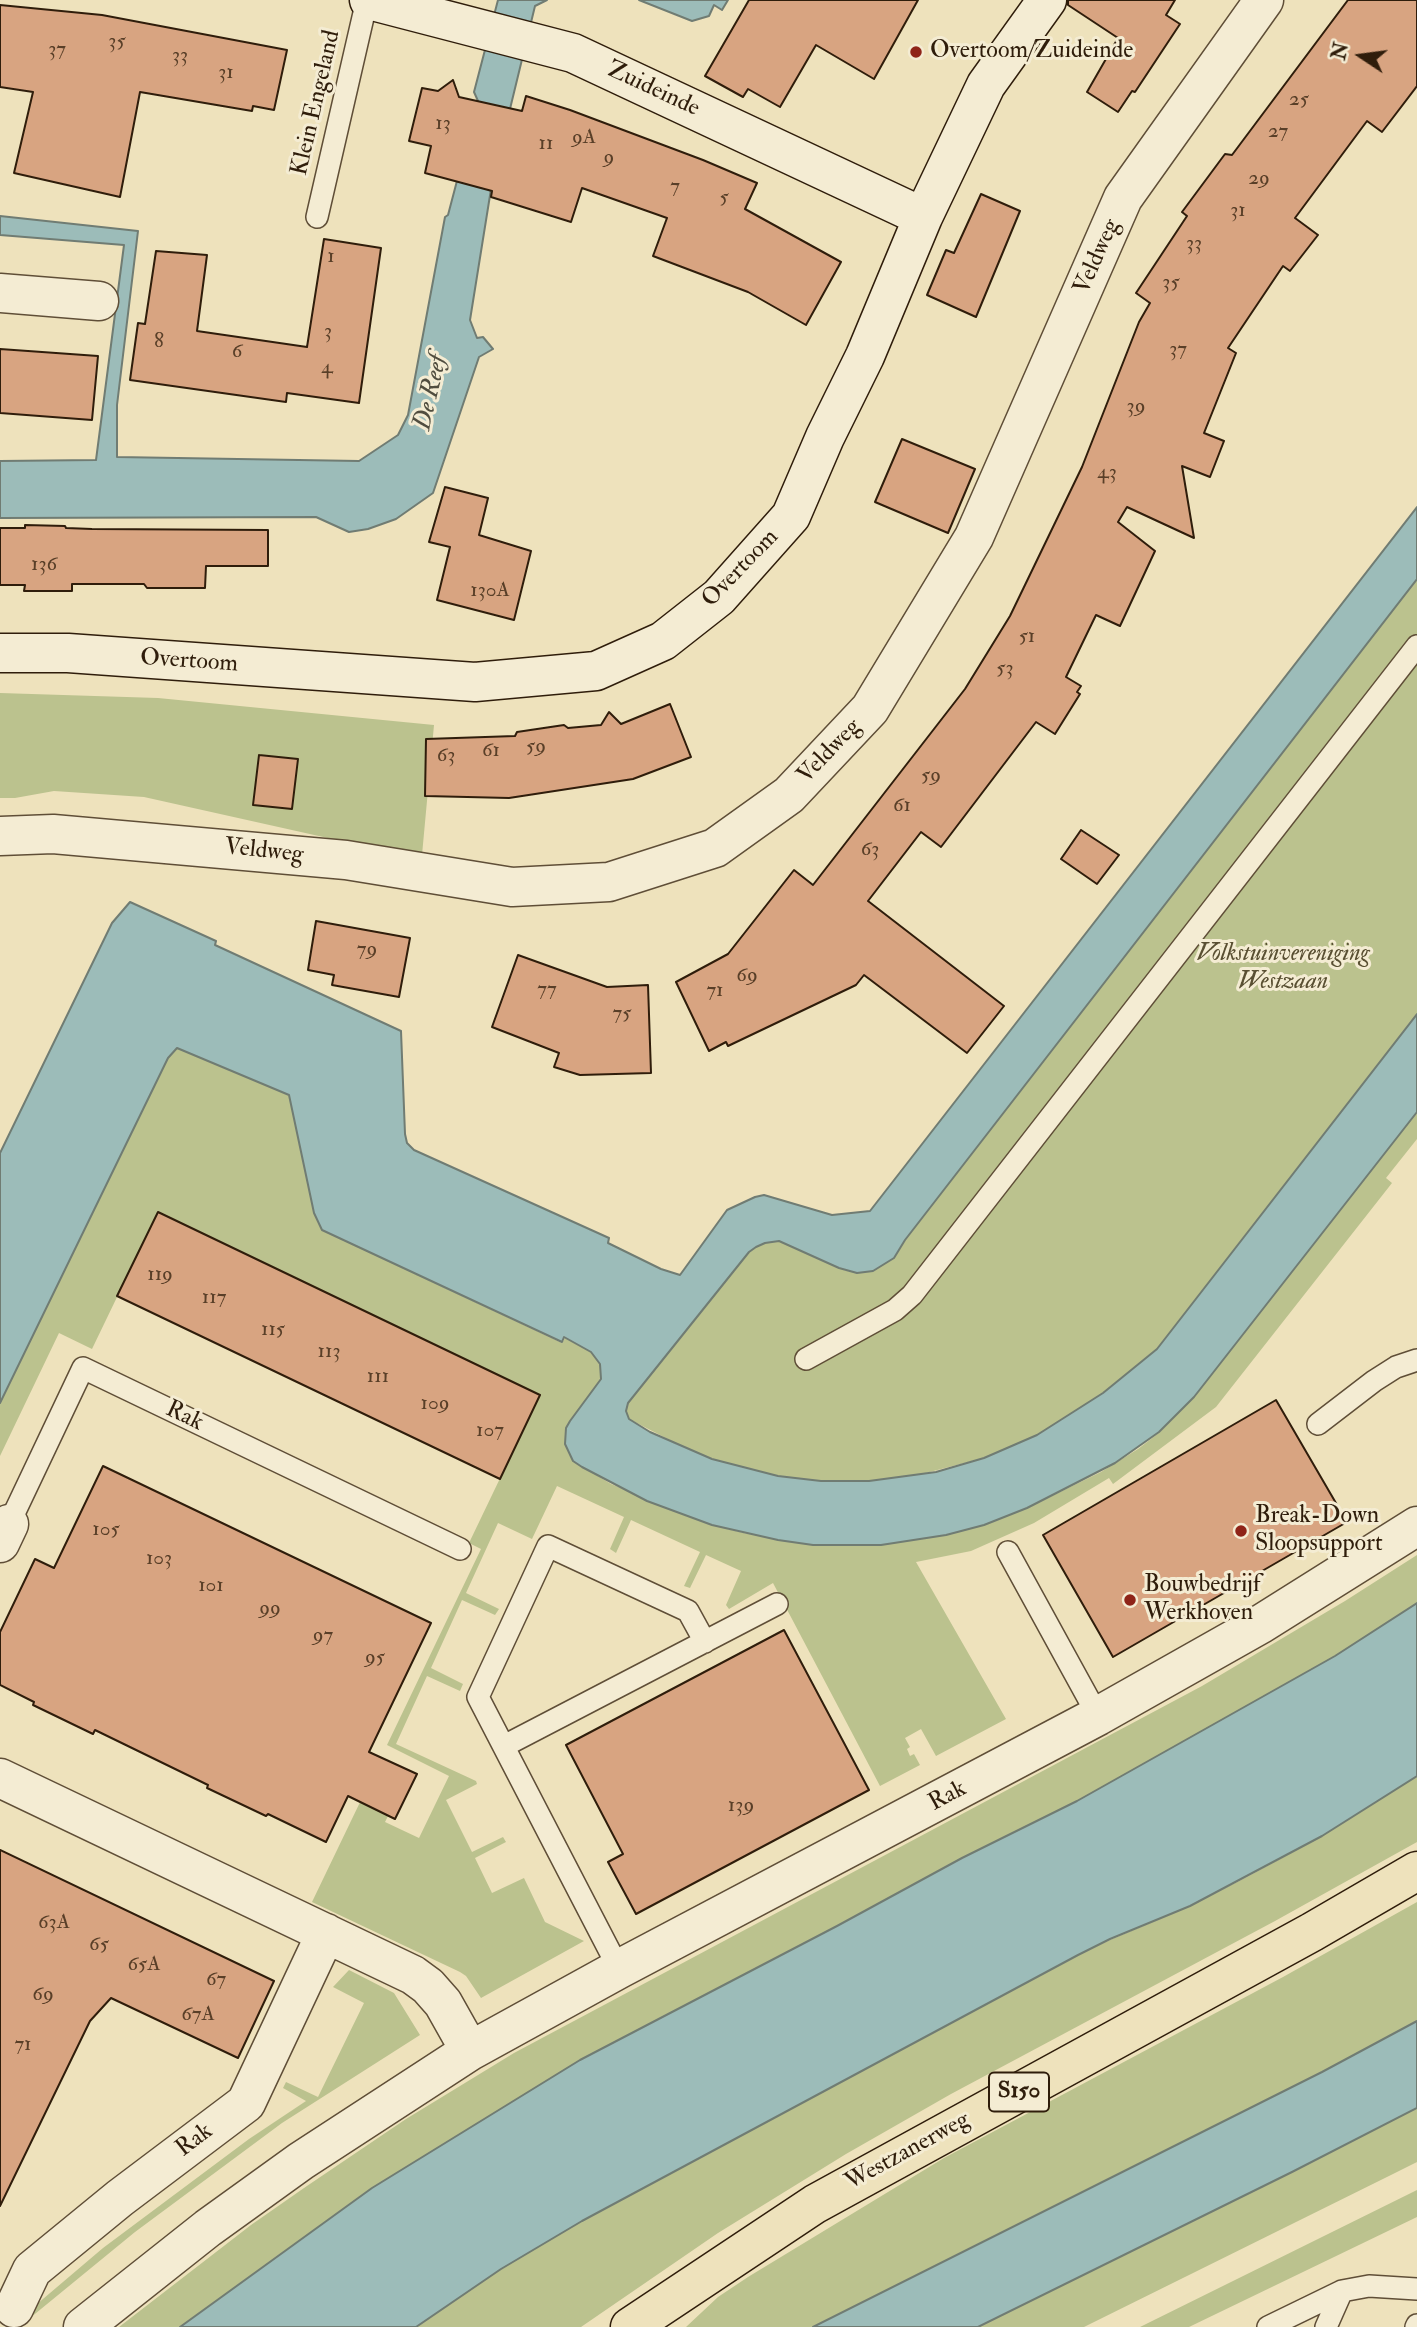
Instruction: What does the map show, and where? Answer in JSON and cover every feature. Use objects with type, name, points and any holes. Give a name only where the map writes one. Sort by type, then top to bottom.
[{"type":"main road","name":"Westzanerweg","points":[[629,2327],[815,2204],[1312,1932],[1417,1871]]},
{"type":"street","name":"Zuideinde","points":[[368,0],[573,53],[923,217]]},
{"type":"street","name":"Overtoom","points":[[0,653],[68,653],[475,682],[596,671],[663,641],[719,597],[791,516],[825,437],[865,356],[923,217],[986,85],[1048,0]]},
{"type":"street","name":"Veldweg","points":[[0,836],[53,834],[332,858],[512,887],[610,882],[715,848],[789,795],[870,709],[974,537],[1123,198],[1264,0]]},
{"type":"street","points":[[0,293],[99,301]]},
{"type":"street","name":"Rak","points":[[83,2327],[208,2228],[301,2161],[470,2051],[619,1969],[1098,1716],[1261,1624],[1417,1526]]},
{"type":"street","points":[[0,1778],[413,1975],[428,1986],[443,2003],[470,2051]]},
{"type":"street","name":"Rak","points":[[14,2308],[32,2270],[120,2198],[246,2103],[326,1933]]},
{"type":"lane","name":"Klein Engeland","points":[[317,217],[368,0]]},
{"type":"lane","points":[[806,1359],[895,1310],[912,1294],[1417,646]]},
{"type":"lane","points":[[1318,1424],[1374,1381],[1396,1367],[1417,1360]]},
{"type":"lane","name":"Rak","points":[[4,1533],[83,1368],[460,1549]]},
{"type":"lane","points":[[619,1969],[478,1697],[548,1546],[688,1611],[705,1642]]},
{"type":"lane","points":[[1008,1552],[1098,1716]]},
{"type":"lane","points":[[503,1746],[777,1604]]},
{"type":"lane","points":[[1268,2327],[1342,2291],[1369,2287],[1417,2289]]},
{"type":"lane","points":[[1326,2327],[1342,2291]]},
{"type":"green space","name":"Volkstuinvereniging Westzaan","points":[[1417,579],[1417,1014],[1157,1349],[1103,1393],[1037,1435],[984,1458],[914,1476],[869,1481],[821,1481],[778,1476],[733,1466],[691,1451],[629,1419],[626,1411],[628,1403],[749,1252],[756,1247],[779,1241],[847,1271],[873,1271],[894,1258],[905,1240]]},
{"type":"green space","points":[[0,693],[158,698],[434,725],[422,855],[386,851],[144,797],[54,791],[0,798]]},
{"type":"green space","points":[[177,1048],[289,1095],[314,1213],[322,1230],[562,1343],[565,1338],[591,1352],[600,1364],[601,1379],[570,1421],[565,1444],[573,1461],[611,1484],[712,1525],[813,1545],[881,1545],[946,1535],[984,1525],[1027,1508],[1101,1472],[1138,1449],[1160,1432],[1194,1397],[1417,1112],[1417,1139],[1386,1178],[1392,1183],[1216,1407],[1113,1484],[1109,1478],[1034,1523],[971,1551],[916,1562],[1006,1719],[936,1756],[921,1729],[905,1738],[910,1747],[907,1749],[910,1756],[914,1754],[920,1765],[880,1786],[773,1583],[729,1609],[726,1605],[741,1571],[706,1555],[690,1588],[684,1586],[700,1552],[631,1520],[616,1553],[610,1549],[624,1517],[557,1486],[532,1539],[498,1523],[466,1593],[499,1609],[495,1615],[462,1600],[431,1668],[463,1684],[460,1691],[427,1676],[396,1744],[476,1781],[477,1784],[446,1800],[472,1852],[503,1837],[506,1842],[475,1858],[492,1893],[524,1878],[545,1922],[584,1941],[481,1998],[466,1976],[460,1972],[312,1902],[376,1769],[392,1776],[376,1810],[388,1816],[385,1822],[419,1838],[449,1776],[387,1745],[481,1549],[469,1543],[540,1395],[158,1212],[92,1349],[59,1333],[0,1456],[0,1403],[168,1058]]},
{"type":"green space","points":[[1417,1555],[1417,1603],[1335,1656],[1077,1801],[962,1858],[580,2060],[372,2188],[180,2327],[119,2327],[251,2225],[304,2188],[406,2119],[514,2053],[1202,1686]]},
{"type":"green space","points":[[1417,1776],[1417,1842],[951,2094],[846,2154],[718,2233],[581,2327],[416,2327],[501,2269],[581,2221],[1078,1955],[1190,1906],[1247,1877],[1322,1836]]},
{"type":"green space","points":[[1417,1902],[1417,2021],[1322,2072],[813,2327],[686,2327],[718,2297],[748,2277],[944,2158],[1283,1977]]},
{"type":"green space","points":[[349,1970],[394,1993],[420,2035],[282,2123],[135,2232],[19,2327],[10,2327],[103,2248],[249,2139],[306,2101],[283,2088],[286,2082],[318,2097],[364,2003],[333,1987]]},
{"type":"green space","points":[[1417,2108],[1417,2162],[1391,2175],[1084,2327],[978,2327]]},
{"type":"green space","points":[[1417,2190],[1417,2217],[1189,2327],[1140,2327]]},
{"type":"water","name":"De Reef","points":[[498,0],[547,0],[535,6],[492,183],[470,320],[477,338],[483,337],[493,349],[479,357],[433,493],[396,519],[368,529],[349,532],[316,517],[0,518],[0,461],[96,460],[124,245],[0,235],[0,216],[138,231],[117,405],[117,457],[359,461],[398,435],[408,415],[445,217],[448,215],[478,101],[474,92]]},
{"type":"water","points":[[639,0],[728,0],[722,10],[714,5],[709,16],[692,21]]},
{"type":"water","points":[[1417,507],[1417,579],[905,1240],[894,1258],[873,1271],[857,1273],[839,1268],[779,1241],[756,1247],[749,1252],[628,1403],[626,1411],[629,1419],[650,1432],[712,1459],[778,1476],[821,1481],[869,1481],[936,1472],[984,1458],[1037,1435],[1103,1393],[1157,1349],[1417,1014],[1417,1112],[1194,1397],[1159,1432],[1115,1463],[1027,1508],[984,1525],[946,1535],[881,1545],[813,1545],[778,1540],[712,1525],[647,1501],[573,1461],[565,1444],[566,1428],[601,1379],[600,1364],[591,1352],[564,1337],[562,1342],[322,1230],[314,1213],[289,1095],[177,1048],[168,1058],[0,1403],[0,1153],[112,923],[130,902],[216,941],[215,945],[401,1031],[405,1134],[407,1143],[414,1150],[609,1238],[608,1243],[661,1269],[680,1275],[727,1210],[755,1197],[764,1195],[832,1215],[870,1211]]},
{"type":"water","points":[[1417,1603],[1417,1776],[1322,1836],[1190,1906],[1078,1955],[582,2221],[501,2269],[416,2327],[180,2327],[372,2188],[580,2060],[962,1858],[1077,1801],[1335,1656]]},
{"type":"water","points":[[1417,2021],[1417,2108],[1292,2172],[978,2327],[813,2327],[1322,2072]]},
{"type":"building","points":[[749,0],[918,0],[874,79],[816,45],[780,107],[748,89],[743,97],[705,76]]},
{"type":"building","points":[[1068,0],[1175,0],[1166,15],[1180,24],[1135,92],[1132,91],[1118,112],[1087,92],[1118,38],[1068,5]]},
{"type":"building","points":[[1348,0],[1417,0],[1417,86],[1382,132],[1367,121],[1295,218],[1318,235],[1290,271],[1283,266],[1228,348],[1236,353],[1204,433],[1224,441],[1210,477],[1182,466],[1194,538],[1127,507],[1118,522],[1155,551],[1120,626],[1096,615],[1066,677],[1081,686],[1077,692],[1080,694],[1055,734],[1036,722],[941,847],[921,832],[868,901],[1004,1006],[967,1053],[864,975],[856,985],[728,1046],[726,1042],[709,1051],[676,982],[728,954],[794,870],[813,885],[965,689],[1010,616],[1082,467],[1139,322],[1150,303],[1136,293],[1187,216],[1182,212],[1225,154],[1232,155]]},
{"type":"building","points":[[0,5],[102,15],[287,50],[274,110],[253,106],[252,111],[140,92],[120,197],[14,173],[33,92],[0,87]]},
{"type":"building","points":[[453,80],[459,97],[522,111],[526,96],[703,160],[757,183],[745,209],[841,262],[806,325],[748,292],[653,256],[667,218],[582,188],[571,222],[491,197],[492,191],[425,173],[431,146],[409,141],[422,88],[438,91]]},
{"type":"building","points":[[981,194],[1020,211],[976,317],[927,295],[946,250],[954,253]]},
{"type":"building","points":[[324,239],[381,248],[359,403],[287,393],[286,402],[130,380],[138,323],[145,324],[156,251],[207,255],[197,331],[307,347]]},
{"type":"building","points":[[0,349],[98,356],[92,420],[0,413]]},
{"type":"building","points":[[902,439],[975,469],[948,533],[875,502]]},
{"type":"building","points":[[445,487],[488,498],[479,535],[531,551],[514,620],[437,600],[450,547],[429,542]]},
{"type":"building","points":[[25,525],[92,529],[268,530],[268,566],[206,566],[205,588],[147,588],[144,584],[72,584],[72,591],[24,591],[25,585],[0,585],[0,528],[25,528]]},
{"type":"building","points":[[670,704],[691,757],[633,779],[509,798],[425,796],[426,739],[515,736],[517,732],[564,725],[568,728],[601,725],[609,712],[621,724]]},
{"type":"building","points":[[259,755],[298,759],[292,809],[253,805]]},
{"type":"building","points":[[1081,830],[1119,855],[1097,884],[1061,859]]},
{"type":"building","points":[[316,921],[410,938],[399,997],[332,985],[334,975],[308,970]]},
{"type":"building","points":[[518,955],[607,987],[648,985],[651,1073],[580,1075],[554,1067],[559,1053],[492,1027]]},
{"type":"building","points":[[158,1212],[540,1395],[500,1479],[117,1296]]},
{"type":"building","points":[[1276,1400],[1347,1522],[1113,1657],[1043,1535]]},
{"type":"building","points":[[103,1466],[431,1623],[369,1752],[417,1774],[395,1819],[348,1796],[326,1842],[207,1788],[208,1785],[95,1730],[93,1734],[33,1705],[34,1702],[0,1685],[0,1632],[35,1559],[54,1568]]},
{"type":"building","points":[[784,1630],[869,1790],[636,1914],[608,1862],[623,1854],[566,1745]]},
{"type":"building","points":[[0,1850],[274,1981],[238,2058],[111,1998],[90,2021],[0,2206]]},
{"type":"place","name":"Overtoom/Zuideinde","points":[[916,52]]},
{"type":"place","name":"Break-Down Sloopsupport","points":[[1241,1531]]},
{"type":"place","name":"Bouwbedrijf Werkhoven","points":[[1130,1600]]}]
